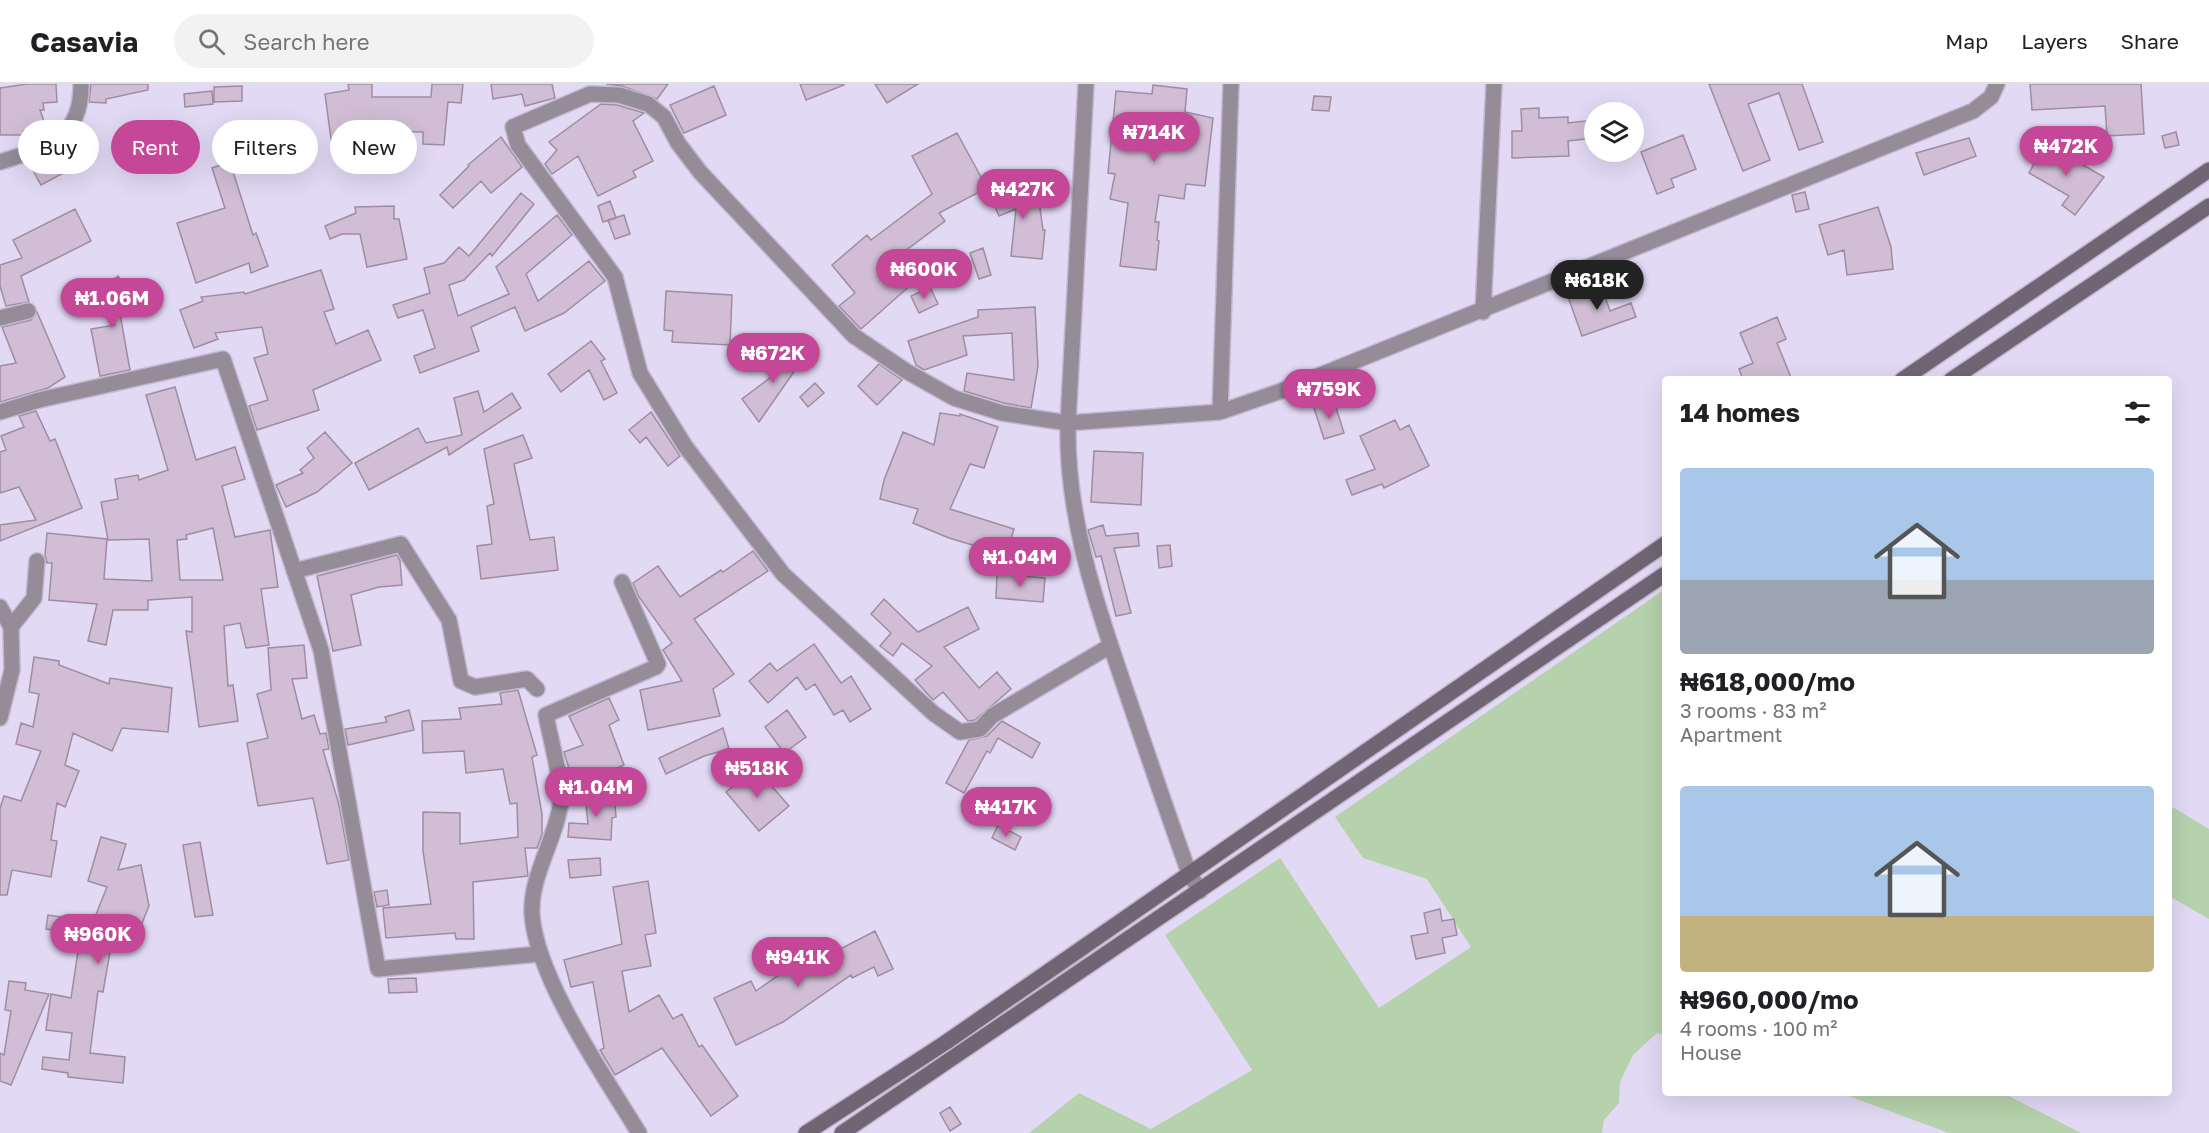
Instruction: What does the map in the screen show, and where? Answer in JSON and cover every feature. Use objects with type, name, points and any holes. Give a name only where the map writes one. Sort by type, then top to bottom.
[{"type":"main road","points":[[1908,376],[2209,170]]},
{"type":"main road","points":[[1956,376],[2209,206]]},
{"type":"main road","points":[[806,1133],[945,1043],[1662,546]]},
{"type":"main road","points":[[842,1133],[1662,576]]},
{"type":"street","points":[[0,162],[36,151],[65,135],[77,114],[81,84]]},
{"type":"street","points":[[1086,84],[1067,461],[1075,519],[1091,586],[1110,646],[1189,873],[1200,891]]},
{"type":"street","points":[[1220,412],[1231,84]]},
{"type":"street","points":[[1483,312],[1494,84]]},
{"type":"street","points":[[1110,646],[992,716],[980,729],[960,732],[933,713],[783,574],[684,446],[640,373],[615,277],[518,145],[513,127],[590,94],[619,94],[648,104],[664,117],[678,143],[700,172],[854,336],[906,371],[954,398],[1002,413],[1068,423],[1220,412],[1281,391],[1483,312],[1972,111],[1991,97],[1997,84]]},
{"type":"street","points":[[0,318],[28,311]]},
{"type":"street","points":[[0,412],[39,400],[223,359],[321,650],[378,969],[539,954]]},
{"type":"street","points":[[294,571],[401,544],[449,620],[461,681],[475,687],[527,679],[537,689]]},
{"type":"street","points":[[11,627],[34,598],[37,561]]},
{"type":"street","points":[[622,582],[658,664],[656,667],[546,715],[562,798],[537,881],[532,913],[539,954],[594,1058],[639,1133]]},
{"type":"street","points":[[0,607],[11,627],[12,670],[0,718]]},
{"type":"green space","points":[[1662,591],[1662,1034],[1657,1033],[1633,1055],[1620,1082],[1619,1103],[1604,1120],[1602,1133],[1029,1133],[1079,1093],[1151,1129],[1252,1070],[1165,935],[1280,858],[1379,1008],[1471,947],[1427,879],[1363,858],[1335,817]]},
{"type":"green space","points":[[2172,807],[2209,829],[2209,919],[2172,898]]},
{"type":"green space","points":[[1848,1096],[2009,1096],[2081,1133],[1949,1133]]},
{"type":"building","points":[[27,84],[56,84],[57,102],[43,103],[44,110],[40,110],[44,120],[18,120],[18,135],[0,135],[0,88]]},
{"type":"building","points":[[91,84],[148,84],[148,90],[106,99],[106,103],[89,102]]},
{"type":"building","points":[[348,84],[372,84],[372,97],[431,97],[432,84],[463,84],[461,103],[448,102],[444,145],[423,144],[423,132],[417,132],[417,120],[330,120],[330,132],[325,94],[349,90]]},
{"type":"building","points":[[491,84],[552,84],[555,98],[525,106],[522,94],[493,99]]},
{"type":"building","points":[[606,84],[668,84],[657,99],[622,86]]},
{"type":"building","points":[[800,84],[844,84],[844,85],[806,100]]},
{"type":"building","points":[[875,84],[918,84],[887,103]]},
{"type":"building","points":[[1709,84],[1802,84],[1823,142],[1799,150],[1779,93],[1748,104],[1770,160],[1743,171]]},
{"type":"building","points":[[2030,84],[2141,84],[2144,134],[2107,136],[2105,106],[2032,110]]},
{"type":"building","points":[[1153,85],[1187,89],[1185,112],[1213,118],[1205,186],[1186,184],[1184,199],[1159,195],[1155,222],[1159,222],[1156,270],[1120,266],[1128,203],[1110,199],[1115,174],[1108,173],[1116,91],[1152,94]]},
{"type":"building","points":[[242,86],[242,101],[214,102],[214,87]]},
{"type":"building","points":[[714,86],[726,115],[684,133],[670,105]]},
{"type":"building","points":[[212,91],[213,104],[185,107],[184,94]]},
{"type":"building","points":[[1314,96],[1331,97],[1329,111],[1312,110]]},
{"type":"building","points":[[601,104],[617,105],[644,113],[633,121],[653,161],[633,171],[636,177],[598,196],[578,156],[552,174],[545,164],[557,150],[549,142]]},
{"type":"building","points":[[1539,108],[1539,118],[1568,117],[1568,123],[1584,121],[1584,139],[1568,141],[1569,156],[1512,158],[1512,131],[1522,131],[1521,109]]},
{"type":"building","points":[[2176,132],[2179,145],[2165,148],[2162,136]]},
{"type":"building","points":[[957,133],[987,188],[939,213],[945,221],[893,260],[913,283],[861,329],[839,306],[855,293],[832,265],[867,235],[871,240],[932,194],[912,156]]},
{"type":"building","points":[[1683,135],[1696,169],[1671,179],[1674,187],[1657,194],[1644,160],[1644,151]]},
{"type":"building","points":[[501,137],[522,167],[491,193],[481,181],[453,208],[440,195],[468,165]]},
{"type":"building","points":[[1969,138],[1976,156],[1924,175],[1916,153]]},
{"type":"building","points":[[2045,143],[2104,177],[2075,215],[2062,205],[2069,196],[2029,173]]},
{"type":"building","points":[[35,174],[62,174],[41,185]]},
{"type":"building","points":[[214,174],[234,174],[253,235],[256,233],[268,266],[251,273],[249,263],[196,283],[177,223],[225,208]]},
{"type":"building","points":[[1037,186],[1043,230],[1045,230],[1042,259],[1011,256],[1016,209],[999,216],[990,195],[1007,187],[1008,190]]},
{"type":"building","points":[[1805,192],[1809,209],[1796,212],[1792,195]]},
{"type":"building","points":[[521,193],[534,204],[492,256],[490,253],[464,280],[449,285],[458,316],[509,294],[496,267],[557,215],[572,235],[526,274],[538,301],[589,261],[605,281],[564,313],[525,331],[515,307],[471,327],[479,351],[420,373],[414,356],[435,348],[423,310],[398,318],[393,305],[430,293],[424,268],[444,263],[459,247],[469,256]]},
{"type":"building","points":[[610,201],[616,218],[603,222],[598,206]]},
{"type":"building","points":[[394,206],[394,219],[399,219],[407,259],[367,267],[360,234],[342,234],[330,239],[325,226],[356,213],[355,207]]},
{"type":"building","points":[[1878,207],[1891,247],[1893,269],[1847,275],[1844,250],[1828,255],[1819,225]]},
{"type":"building","points":[[75,209],[91,241],[21,276],[29,302],[6,306],[0,286],[0,265],[22,258],[13,240]]},
{"type":"building","points":[[624,215],[630,234],[615,239],[608,220]]},
{"type":"building","points":[[983,248],[991,275],[979,279],[970,253]]},
{"type":"building","points":[[321,270],[334,309],[324,312],[336,344],[368,330],[381,360],[313,390],[319,410],[257,430],[249,406],[268,400],[254,358],[268,354],[262,327],[215,333],[218,339],[194,348],[180,310],[203,301],[201,297],[244,292],[245,294]]},
{"type":"building","points":[[118,276],[136,303],[120,314],[130,370],[100,376],[91,329],[115,325],[93,294]]},
{"type":"building","points":[[1601,285],[1610,311],[1631,303],[1636,317],[1582,336],[1568,297]]},
{"type":"building","points":[[930,287],[938,304],[919,313],[911,296]]},
{"type":"building","points":[[666,291],[732,295],[730,345],[672,342],[673,331],[664,330]]},
{"type":"building","points":[[1035,307],[1038,366],[1031,408],[964,391],[967,373],[1014,380],[1012,333],[963,336],[967,355],[924,370],[916,365],[908,341],[978,317],[978,310]]},
{"type":"building","points":[[37,312],[65,377],[48,388],[0,402],[0,366],[16,363],[2,327],[31,320]]},
{"type":"building","points":[[1777,317],[1786,339],[1777,343],[1790,376],[1742,376],[1739,369],[1753,363],[1740,333]]},
{"type":"building","points":[[591,341],[605,359],[601,361],[617,393],[604,400],[589,370],[561,392],[548,374]]},
{"type":"building","points":[[781,349],[795,359],[805,351],[807,353],[759,422],[742,399],[779,371],[770,365]]},
{"type":"building","points":[[879,364],[902,380],[877,405],[858,386]]},
{"type":"building","points":[[815,383],[824,393],[808,407],[800,397]]},
{"type":"building","points":[[175,387],[196,460],[235,447],[245,479],[222,486],[235,537],[270,530],[278,587],[261,589],[269,645],[246,648],[240,623],[224,626],[228,686],[233,685],[238,721],[199,727],[186,631],[192,632],[192,597],[148,600],[148,610],[113,610],[106,645],[88,641],[97,604],[49,600],[52,563],[47,563],[45,555],[47,533],[107,539],[104,579],[152,581],[149,539],[108,540],[101,502],[118,499],[115,479],[138,475],[139,480],[168,470],[146,395]],"holes":[[[213,528],[223,580],[180,580],[177,540],[187,539],[186,535]]]},
{"type":"building","points":[[478,391],[484,412],[512,393],[521,408],[449,455],[447,447],[369,490],[355,463],[418,428],[426,443],[462,435],[454,398]]},
{"type":"building","points":[[1334,401],[1344,433],[1324,439],[1314,408]]},
{"type":"building","points":[[36,411],[50,441],[55,439],[82,508],[0,541],[0,525],[36,520],[19,487],[0,493],[0,452],[6,450],[1,436],[24,427],[19,416]]},
{"type":"building","points":[[651,412],[680,456],[668,466],[646,437],[640,443],[629,430]]},
{"type":"building","points":[[940,413],[960,416],[960,414],[998,427],[984,468],[970,464],[950,509],[1014,529],[1006,555],[949,538],[913,523],[918,509],[880,499],[884,480],[903,432],[934,445]]},
{"type":"building","points":[[1395,420],[1400,430],[1409,425],[1429,466],[1384,488],[1382,484],[1352,495],[1346,480],[1375,469],[1360,436]]},
{"type":"building","points":[[325,432],[352,463],[317,492],[286,507],[276,485],[303,473],[300,470],[314,458],[307,448]]},
{"type":"building","points":[[523,435],[532,458],[514,464],[530,540],[554,537],[558,570],[481,579],[477,546],[492,544],[487,506],[494,504],[484,449]]},
{"type":"building","points":[[1094,451],[1143,453],[1141,505],[1091,502]]},
{"type":"building","points":[[1103,525],[1106,536],[1138,533],[1139,546],[1114,548],[1131,613],[1116,616],[1101,556],[1096,557],[1088,530]]},
{"type":"building","points":[[1170,545],[1172,566],[1159,568],[1157,546]]},
{"type":"building","points":[[753,551],[768,571],[694,619],[734,674],[713,689],[720,716],[648,730],[640,690],[682,681],[663,650],[672,643],[639,597],[633,583],[658,566],[680,597]]},
{"type":"building","points":[[397,555],[400,561],[402,585],[379,587],[351,595],[361,645],[333,651],[317,576]]},
{"type":"building","points":[[997,574],[1045,578],[1043,602],[996,598]]},
{"type":"building","points":[[884,599],[918,632],[968,607],[979,629],[944,647],[979,688],[997,672],[1011,689],[975,720],[968,721],[943,692],[933,700],[915,680],[932,666],[902,643],[893,656],[880,646],[891,633],[871,614]]},
{"type":"building","points":[[814,644],[841,683],[851,676],[871,709],[850,722],[843,710],[834,715],[815,684],[806,690],[797,677],[768,703],[749,681],[770,663],[777,671]]},
{"type":"building","points":[[304,645],[307,678],[292,679],[302,719],[314,715],[320,734],[326,733],[329,749],[323,750],[339,805],[349,860],[327,864],[313,798],[258,806],[247,743],[268,738],[257,694],[271,690],[268,648]]},
{"type":"building","points":[[34,657],[59,661],[59,665],[109,684],[110,678],[172,688],[168,732],[122,728],[112,751],[73,733],[65,765],[79,771],[65,807],[57,803],[51,840],[57,841],[51,877],[12,870],[7,895],[0,895],[0,808],[4,796],[21,801],[41,751],[16,744],[21,723],[33,727],[39,694],[29,692]]},
{"type":"building","points":[[518,690],[537,755],[532,757],[542,814],[542,834],[537,848],[525,848],[528,876],[473,882],[474,939],[456,939],[455,933],[386,938],[383,908],[431,904],[423,851],[423,812],[460,813],[460,844],[518,837],[517,803],[510,804],[503,769],[466,773],[464,751],[423,753],[422,721],[461,719],[459,708],[502,704],[500,693]]},
{"type":"building","points":[[609,698],[619,720],[609,725],[624,765],[574,785],[564,752],[583,745],[569,716]]},
{"type":"building","points":[[409,710],[414,730],[348,745],[345,729],[387,722],[385,717]]},
{"type":"building","points":[[787,710],[806,737],[784,753],[765,727]]},
{"type":"building","points":[[1002,721],[1040,743],[1032,758],[998,738],[990,753],[987,751],[964,793],[946,783],[969,740],[987,736]]},
{"type":"building","points":[[723,728],[729,749],[704,756],[666,774],[659,758]]},
{"type":"building","points":[[755,767],[789,806],[759,831],[726,792]]},
{"type":"building","points":[[614,793],[616,817],[612,818],[611,840],[568,837],[569,823],[588,824],[585,795]]},
{"type":"building","points":[[998,825],[1021,837],[1015,850],[992,838]]},
{"type":"building","points":[[101,837],[126,844],[118,870],[141,865],[149,906],[136,938],[114,929],[103,992],[98,991],[90,1053],[125,1057],[123,1083],[68,1077],[68,1073],[42,1069],[43,1057],[69,1060],[72,1033],[46,1030],[51,994],[71,998],[81,931],[89,932],[107,887],[88,881]]},
{"type":"building","points":[[200,842],[213,915],[195,917],[183,845]]},
{"type":"building","points":[[600,858],[601,875],[570,878],[568,860]]},
{"type":"building","points":[[648,881],[656,933],[645,935],[651,966],[622,971],[629,1012],[659,995],[673,1019],[682,1014],[699,1047],[702,1045],[738,1096],[711,1116],[662,1048],[615,1075],[600,1050],[604,1048],[593,982],[571,987],[564,960],[622,944],[613,887]]},
{"type":"building","points":[[387,890],[389,905],[377,907],[374,892]]},
{"type":"building","points":[[1440,909],[1442,921],[1454,919],[1457,935],[1442,938],[1445,953],[1416,959],[1411,936],[1428,933],[1424,913]]},
{"type":"building","points":[[48,915],[68,918],[65,932],[46,929]]},
{"type":"building","points":[[875,931],[893,969],[878,976],[874,967],[852,978],[851,975],[783,1022],[736,1045],[714,998],[751,981],[756,991],[813,951],[819,960]]},
{"type":"building","points":[[416,978],[417,992],[389,993],[388,979]]},
{"type":"building","points":[[9,981],[26,983],[25,990],[49,994],[11,1085],[0,1081],[0,1053],[4,1055],[11,1011],[5,1010]]},
{"type":"building","points":[[950,1107],[961,1124],[950,1131],[940,1113]]}]
